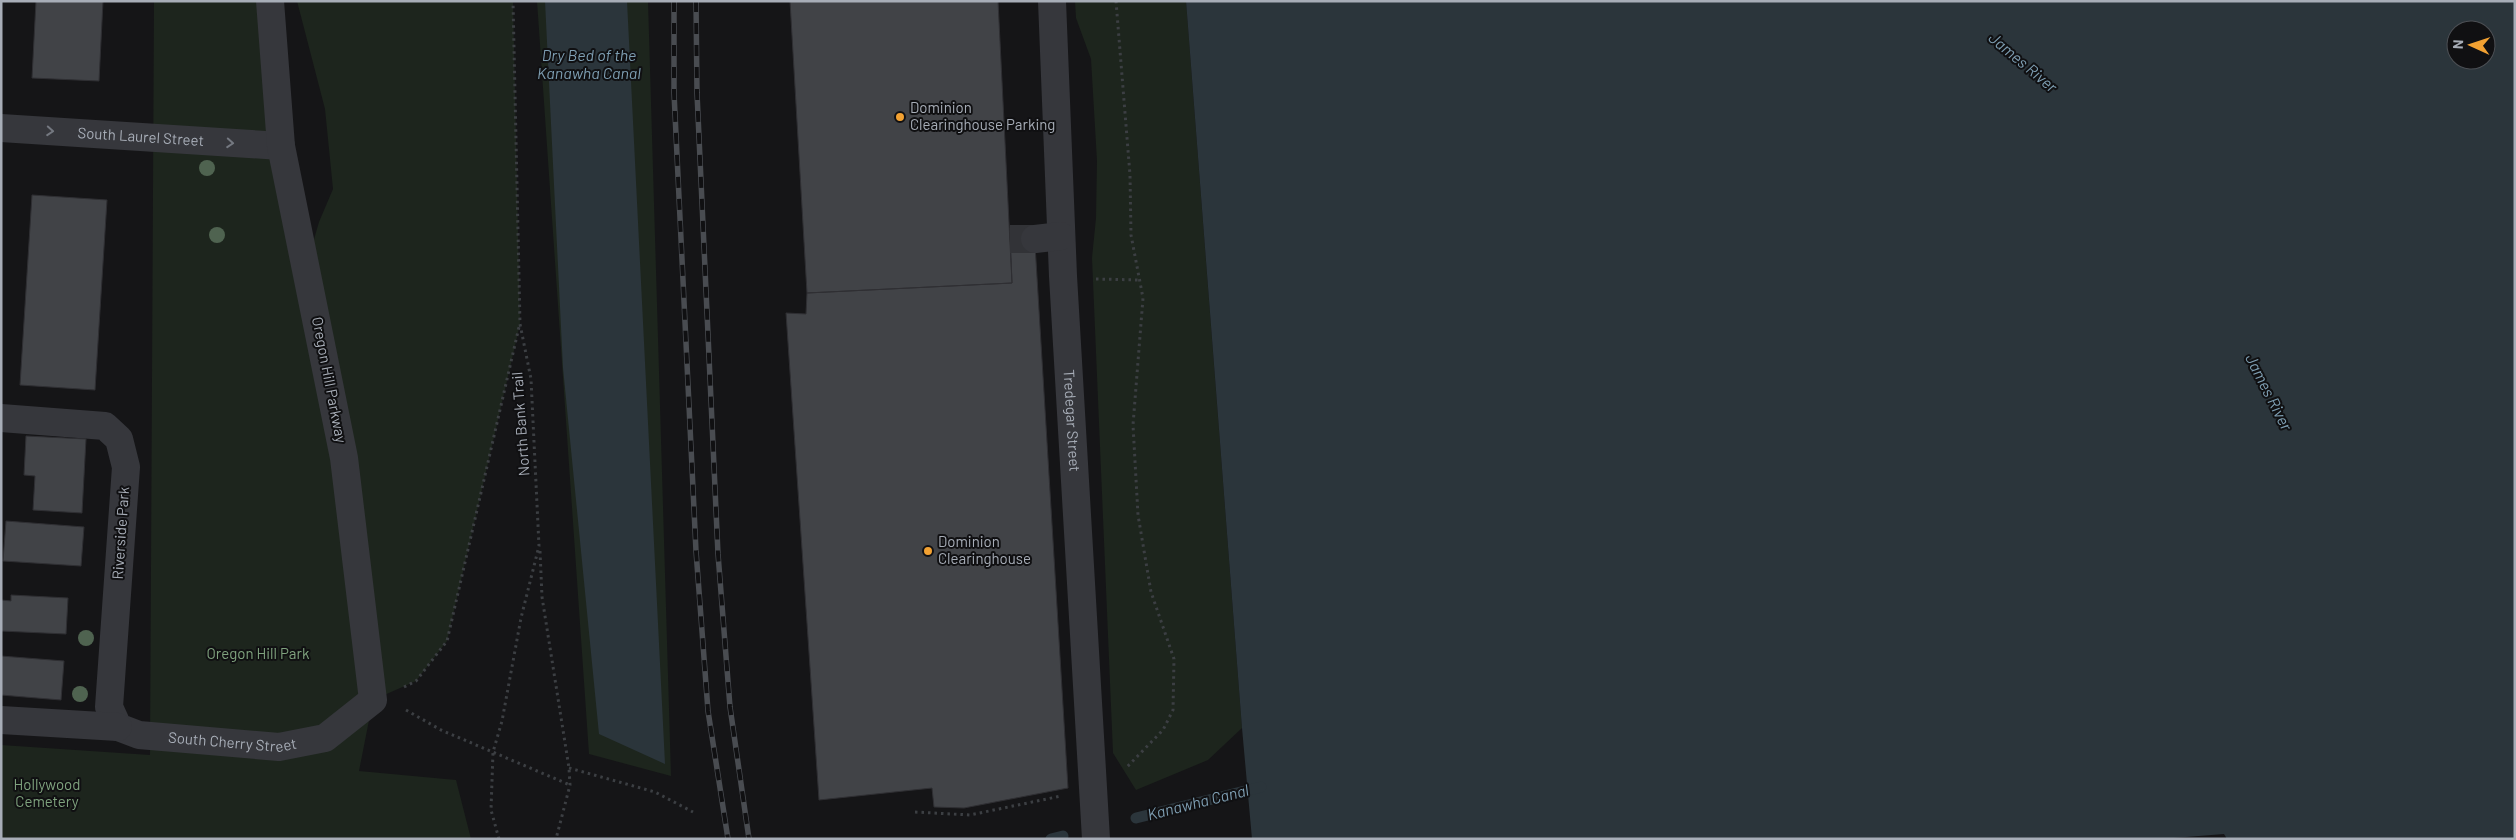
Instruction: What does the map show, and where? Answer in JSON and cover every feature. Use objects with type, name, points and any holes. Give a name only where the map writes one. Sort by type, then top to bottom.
[{"type":"street","name":"Oregon Hill Parkway","points":[[270,1],[281,146],[344,458],[372,700]]},
{"type":"street","name":"Tredegar Street","points":[[1052,1],[1048,237],[1096,839]]},
{"type":"street","name":"South Laurel Street","points":[[1,128],[281,146]]},
{"type":"street","name":"Riverside Park","points":[[1,418],[105,426],[118,439],[126,467],[109,708],[128,731]]},
{"type":"street","name":"South Cherry Street","points":[[1,720],[279,747],[325,738],[372,700]]},
{"type":"path","name":"North Bank Trail","points":[[499,839],[491,810],[493,752],[502,721],[521,618],[540,546],[531,379],[520,324],[513,1]]},
{"type":"path","points":[[1116,1],[1130,175],[1131,236],[1143,298],[1133,425],[1138,515],[1151,592],[1174,659],[1173,710],[1163,730],[1120,775]]},
{"type":"path","points":[[1092,278],[1139,280]]},
{"type":"path","points":[[372,700],[416,681],[447,641],[520,324]]},
{"type":"path","points":[[540,546],[542,596],[569,768],[570,785],[556,839]]},
{"type":"path","points":[[406,710],[441,730],[570,785]]},
{"type":"path","points":[[569,768],[655,792],[693,812]]},
{"type":"path","points":[[915,812],[970,815],[1064,795]]},
{"type":"green space","points":[[154,1],[270,1],[306,267],[319,222],[333,189],[325,109],[297,1],[513,1],[520,324],[447,641],[416,681],[373,700],[359,771],[456,780],[471,839],[1,839],[1,745],[150,755]]},
{"type":"green space","name":"Dry Bed of the Kanawha Canal","points":[[537,1],[648,1],[671,776],[589,754]]},
{"type":"green space","points":[[1075,1],[1186,1],[1242,728],[1208,760],[1136,790],[1113,753],[1092,258],[1096,218],[1097,161],[1091,59],[1076,18]]},
{"type":"water","name":"Dry Bed of the Kanawha Canal","points":[[545,1],[627,1],[665,764],[599,734],[563,368]]},
{"type":"water","name":"James River","points":[[1186,1],[2515,1],[2515,839],[2227,839],[2224,834],[2161,839],[1252,839]]},
{"type":"building","points":[[36,1],[103,1],[99,81],[32,78]]},
{"type":"building","name":"Dominion Clearinghouse Parking","points":[[790,1],[998,1],[1012,283],[807,293]]},
{"type":"building","points":[[32,195],[107,200],[95,390],[20,385]]},
{"type":"building","name":"Dominion Clearinghouse","points":[[1034,228],[1068,788],[964,808],[934,807],[932,788],[819,800],[786,313],[806,314],[807,293],[1012,283],[1010,232]]},
{"type":"building","points":[[26,436],[86,439],[82,513],[33,510],[35,476],[24,475]]},
{"type":"building","points":[[6,521],[84,527],[81,566],[3,561]]},
{"type":"building","points":[[11,595],[68,598],[66,634],[1,631],[1,600],[11,601]]},
{"type":"building","points":[[1,656],[64,661],[61,700],[1,695]]},
{"type":"waterway","name":"Kanawha Canal","points":[[1136,818],[1261,787]]},
{"type":"waterway","name":"Kanawha Canal","points":[[1051,839],[1063,836]]},
{"type":"tunnel","points":[[1010,239],[1035,239]]},
{"type":"railway","points":[[674,1],[674,93],[696,551],[708,711],[728,839]]},
{"type":"railway","points":[[696,1],[697,93],[718,554],[730,707],[749,839]]},
{"type":"place","name":"Dominion Clearinghouse Parking","points":[[900,117]]},
{"type":"place","name":"Dominion Clearinghouse","points":[[928,551]]},
{"type":"park label","name":"Oregon Hill Park","points":[[258,654]]},
{"type":"park label","name":"Hollywood Cemetery","points":[[47,794]]}]
